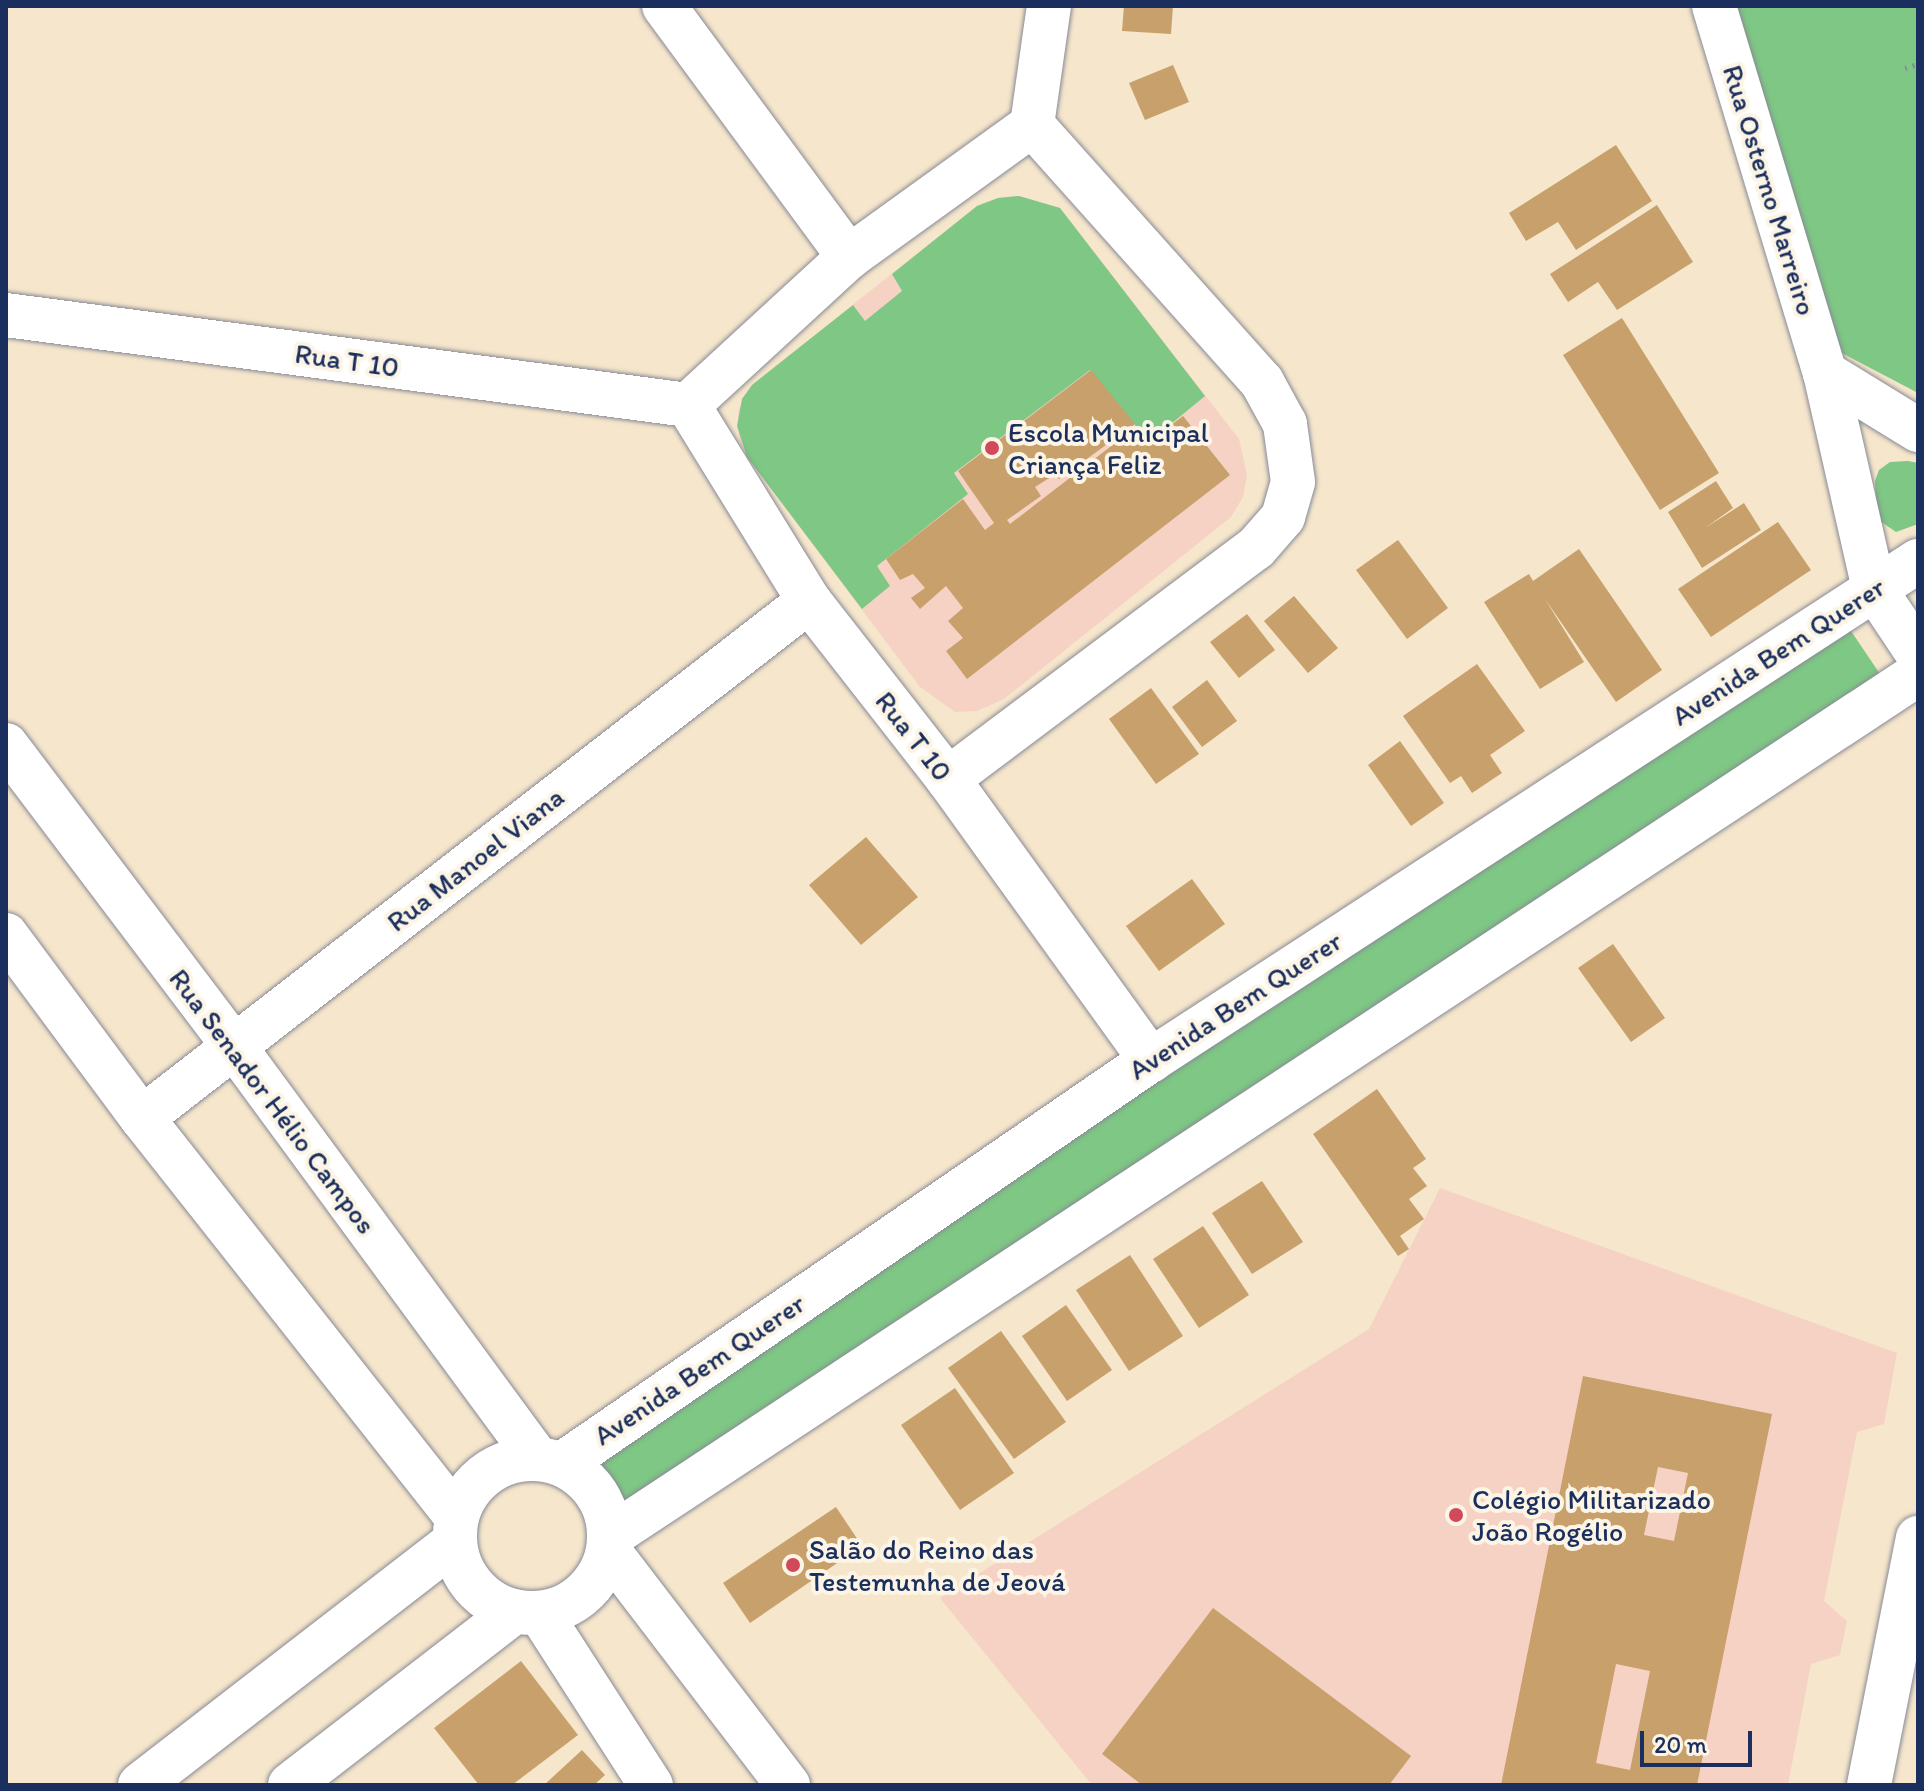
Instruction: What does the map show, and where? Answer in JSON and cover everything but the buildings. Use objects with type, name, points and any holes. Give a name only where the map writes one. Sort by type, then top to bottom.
[{"type":"street","points":[[664,6],[849,257]]},
{"type":"street","points":[[688,405],[849,257],[1032,125],[1049,6]]},
{"type":"street","name":"Rua Osterno Marreiro","points":[[1714,6],[1825,373],[1874,588]]},
{"type":"street","points":[[948,779],[1256,548],[1283,517],[1293,482],[1285,424],[1262,382],[1032,125]]},
{"type":"street","name":"Rua T 10","points":[[6,315],[688,405],[809,601],[948,779],[1151,1060]]},
{"type":"street","points":[[1825,373],[1918,430]]},
{"type":"street","name":"Avenida Bem Querer","points":[[549,1461],[1151,1060],[1918,561]]},
{"type":"street","points":[[1874,588],[1918,654]]},
{"type":"street","name":"Rua Manoel Viana","points":[[142,1118],[809,601]]},
{"type":"street","points":[[788,1785],[609,1544],[601,1499],[585,1478],[549,1461],[510,1461],[486,1473],[468,1492],[455,1529],[460,1566],[473,1587],[493,1602],[528,1612],[564,1606],[585,1593],[600,1574],[609,1544],[1918,674]]},
{"type":"street","name":"Rua Senador Hélio Campos","points":[[6,745],[549,1461]]},
{"type":"street","points":[[6,935],[455,1529]]},
{"type":"street","points":[[140,1785],[455,1529]]},
{"type":"street","points":[[1869,1785],[1918,1538]]},
{"type":"street","points":[[290,1785],[528,1612]]},
{"type":"street","points":[[528,1612],[651,1785]]},
{"type":"path","points":[[1905,68],[1918,64]]},
{"type":"shaded area","name":"Escola Municipal Criança Feliz","points":[[1019,196],[1060,208],[1239,439],[1247,475],[1243,497],[1231,517],[1004,699],[977,711],[955,712],[920,687],[747,457],[739,441],[738,411],[752,385],[977,206],[998,198]]},
{"type":"shaded area","name":"Colégio Militarizado João Rogélio","points":[[1440,1188],[1897,1353],[1884,1424],[1857,1432],[1824,1601],[1847,1621],[1840,1655],[1811,1664],[1788,1785],[1092,1785],[940,1598],[1369,1329]]},
{"type":"green space","points":[[1731,6],[1918,6],[1918,393],[1836,350]]},
{"type":"green space","points":[[1019,196],[1060,208],[1205,396],[1149,442],[1090,370],[954,473],[968,494],[877,566],[890,586],[862,609],[747,457],[737,426],[742,399],[752,385],[853,305],[865,321],[902,291],[892,274],[977,206],[998,198]]},
{"type":"green space","points":[[1890,462],[1918,463],[1918,524],[1896,532],[1877,519],[1875,481],[1879,470]]},
{"type":"green space","points":[[1847,625],[1884,680],[633,1518],[590,1452]]},
{"type":"place","name":"Escola Municipal Criança Feliz","points":[[992,448]]},
{"type":"place","name":"Colégio Militarizado João Rogélio","points":[[1456,1515]]},
{"type":"place","name":"Salão do Reino das Testemunha de Jeová","points":[[793,1565]]}]
